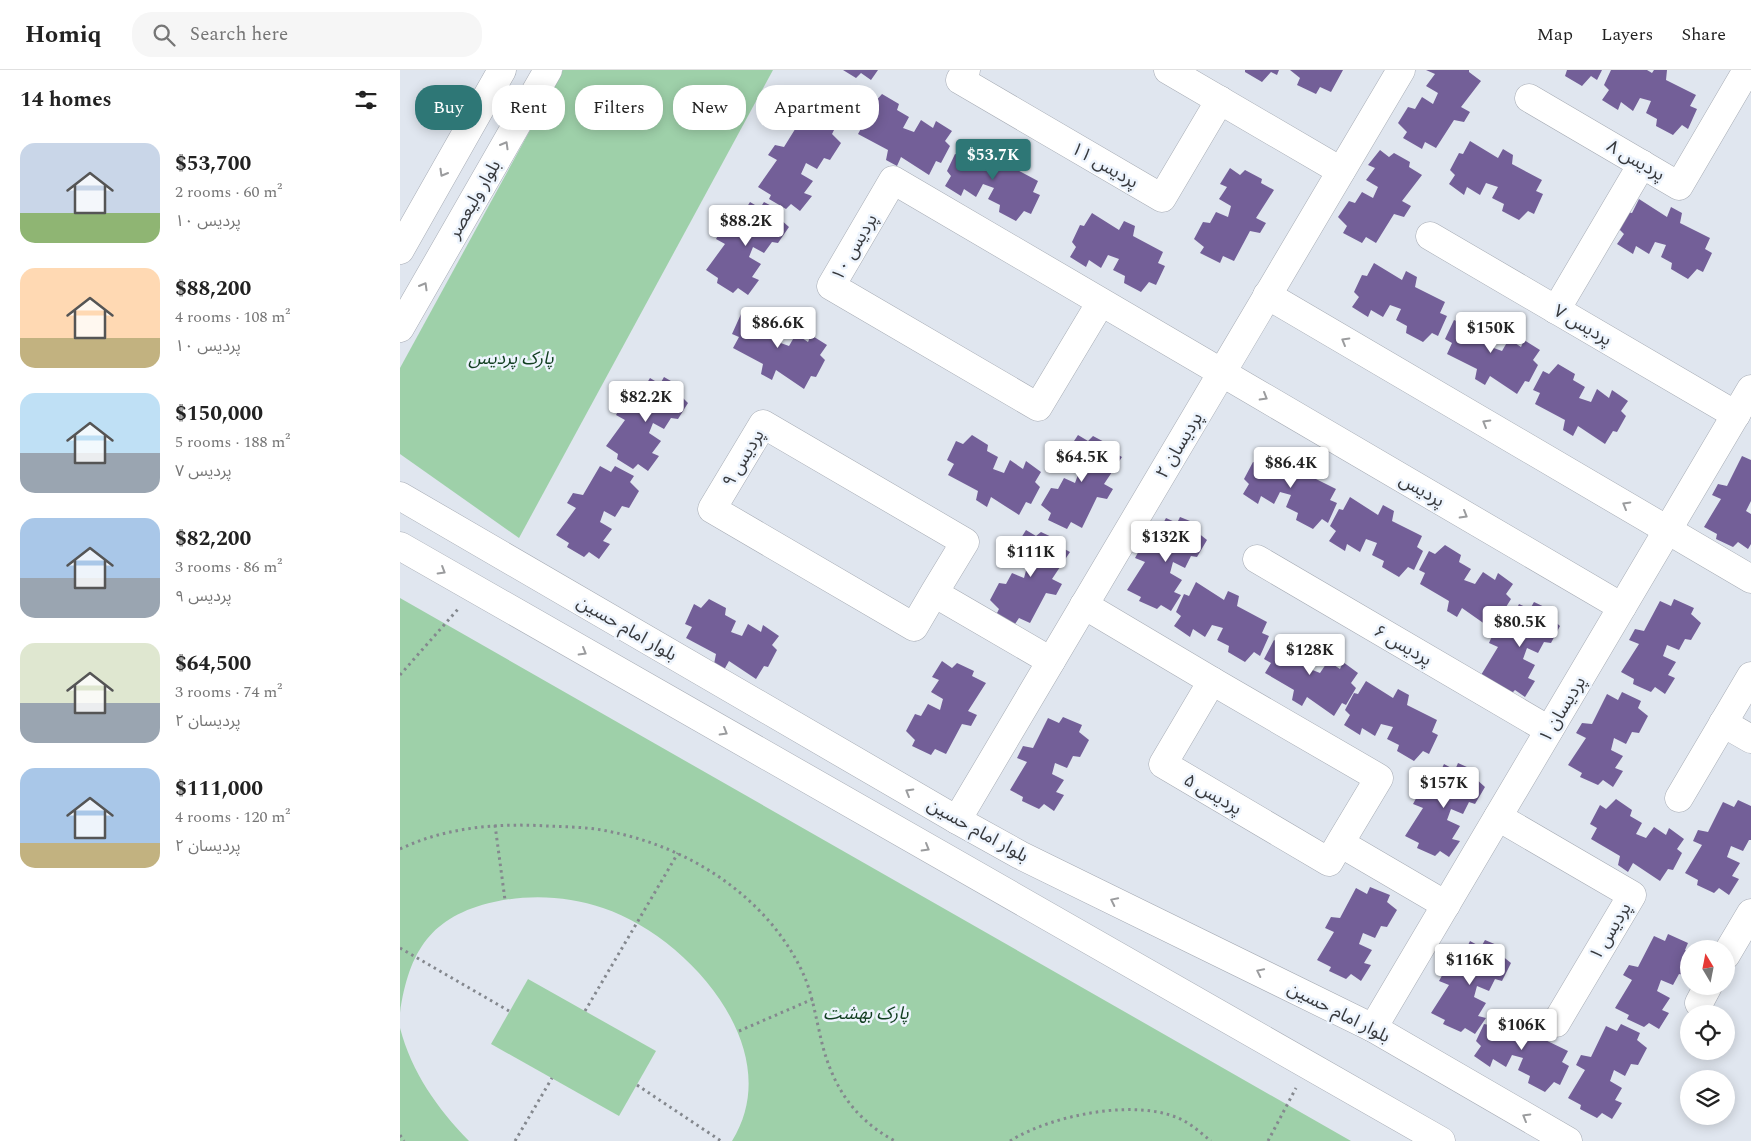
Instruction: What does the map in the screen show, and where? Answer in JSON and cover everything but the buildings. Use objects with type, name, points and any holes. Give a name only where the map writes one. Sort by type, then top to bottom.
[{"type":"street","points":[[400,250],[502,70]]},
{"type":"street","name":"بلوار ولیعصر","points":[[400,328],[548,70]]},
{"type":"street","name":"پردیس ۱۱","points":[[966,70],[960,80],[1162,198],[1220,100]]},
{"type":"street","points":[[1168,70],[1341,171]]},
{"type":"street","name":"پردیسان ۲","points":[[957,820],[1401,70]]},
{"type":"street","name":"پردیس ۸","points":[[1529,98],[1679,186],[1747,70]]},
{"type":"street","points":[[1556,310],[1642,164]]},
{"type":"street","name":"پردیس ۱۰","points":[[1101,302],[1038,407],[831,286],[894,180],[1222,372]]},
{"type":"street","name":"پردیس ۷","points":[[1430,236],[1736,415]]},
{"type":"street","points":[[1267,295],[1751,579]]},
{"type":"street","name":"پردیس","points":[[1222,372],[1622,607]]},
{"type":"street","name":"پردیسان ۱","points":[[1373,1028],[1751,389]]},
{"type":"street","name":"پردیس ۹","points":[[763,424],[965,542],[934,593],[914,627],[712,509],[763,424]]},
{"type":"street","name":"بلوار امام حسین","points":[[400,485],[409,501],[957,820],[1020,854],[1373,1028],[1568,1141]]},
{"type":"street","points":[[400,546],[1441,1141]]},
{"type":"street","name":"پردیس ۶","points":[[1257,559],[1549,730]]},
{"type":"street","points":[[934,593],[1051,662]]},
{"type":"street","name":"پردیس ۵","points":[[1084,605],[1212,680],[1379,778],[1329,862],[1163,764],[1212,680]]},
{"type":"street","points":[[1679,798],[1751,676]]},
{"type":"street","points":[[1723,723],[1751,739]]},
{"type":"street","name":"پردیس ۱","points":[[1498,817],[1632,895],[1556,1023]]},
{"type":"street","points":[[1340,843],[1446,905]]},
{"type":"street","points":[[1005,893],[1020,854]]},
{"type":"street","points":[[1735,941],[1751,913]]},
{"type":"path","points":[[400,675],[475,590]]},
{"type":"path","points":[[495,825],[505,900]]},
{"type":"path","points":[[400,849],[418,840],[495,825],[532,825],[610,831],[644,839],[678,853],[721,878],[750,901],[781,933],[801,969],[813,998],[827,1061],[843,1094],[861,1119],[895,1141]]},
{"type":"path","points":[[585,1011],[678,853]]},
{"type":"path","points":[[400,948],[510,1011]]},
{"type":"path","points":[[739,1031],[813,998]]},
{"type":"path","points":[[1268,1141],[1308,1065]]},
{"type":"path","points":[[515,1141],[552,1078]]},
{"type":"path","points":[[637,1085],[721,1141]]},
{"type":"path","points":[[1010,1141],[1027,1130],[1071,1116],[1130,1110],[1161,1114],[1186,1122],[1211,1141]]},
{"type":"path","points":[[400,1135],[404,1141]]},
{"type":"green space","name":"پارک پردیس","points":[[563,70],[773,70],[765,85],[756,85],[756,101],[746,120],[746,85],[673,85],[673,130],[740,130],[519,538],[400,454],[400,368],[530,130],[565,130],[565,85],[555,85]]},
{"type":"green space","name":"پارک بهشت","points":[[400,598],[1351,1141],[732,1141],[746,1106],[748,1070],[739,1035],[721,1001],[696,970],[667,943],[635,922],[603,908],[563,899],[535,897],[494,902],[472,908],[439,927],[427,939],[417,954],[404,991],[400,1013]]},
{"type":"green space","points":[[528,979],[656,1051],[619,1116],[491,1044]]},
{"type":"green space","points":[[400,1028],[411,1060],[427,1089],[446,1116],[469,1141],[400,1141]]}]
